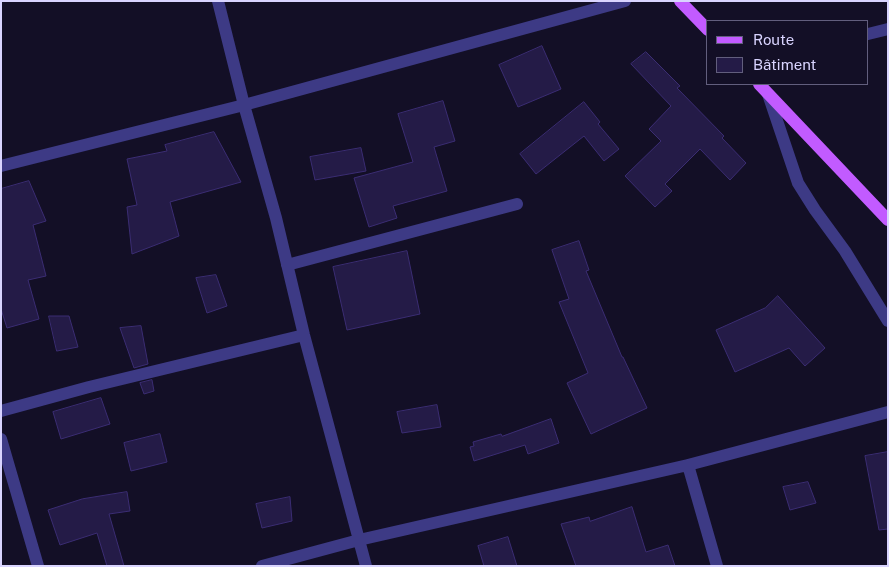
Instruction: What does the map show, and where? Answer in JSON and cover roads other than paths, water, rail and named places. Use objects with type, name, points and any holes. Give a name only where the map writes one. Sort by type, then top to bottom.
[{"type":"main road","points":[[680,1],[706,28]]},
{"type":"main road","points":[[759,85],[888,220]]},
{"type":"street","points":[[218,1],[304,336],[366,566]]},
{"type":"street","points":[[1,166],[244,105],[625,1]]},
{"type":"street","points":[[869,34],[888,28]]},
{"type":"street","points":[[768,94],[798,183],[814,210],[845,251],[888,321]]},
{"type":"street","points":[[287,265],[516,204]]},
{"type":"street","points":[[1,411],[89,387],[304,336]]},
{"type":"street","points":[[262,566],[359,540],[688,465],[888,412]]},
{"type":"street","points":[[1,439],[38,566]]},
{"type":"street","points":[[688,465],[717,566]]}]
